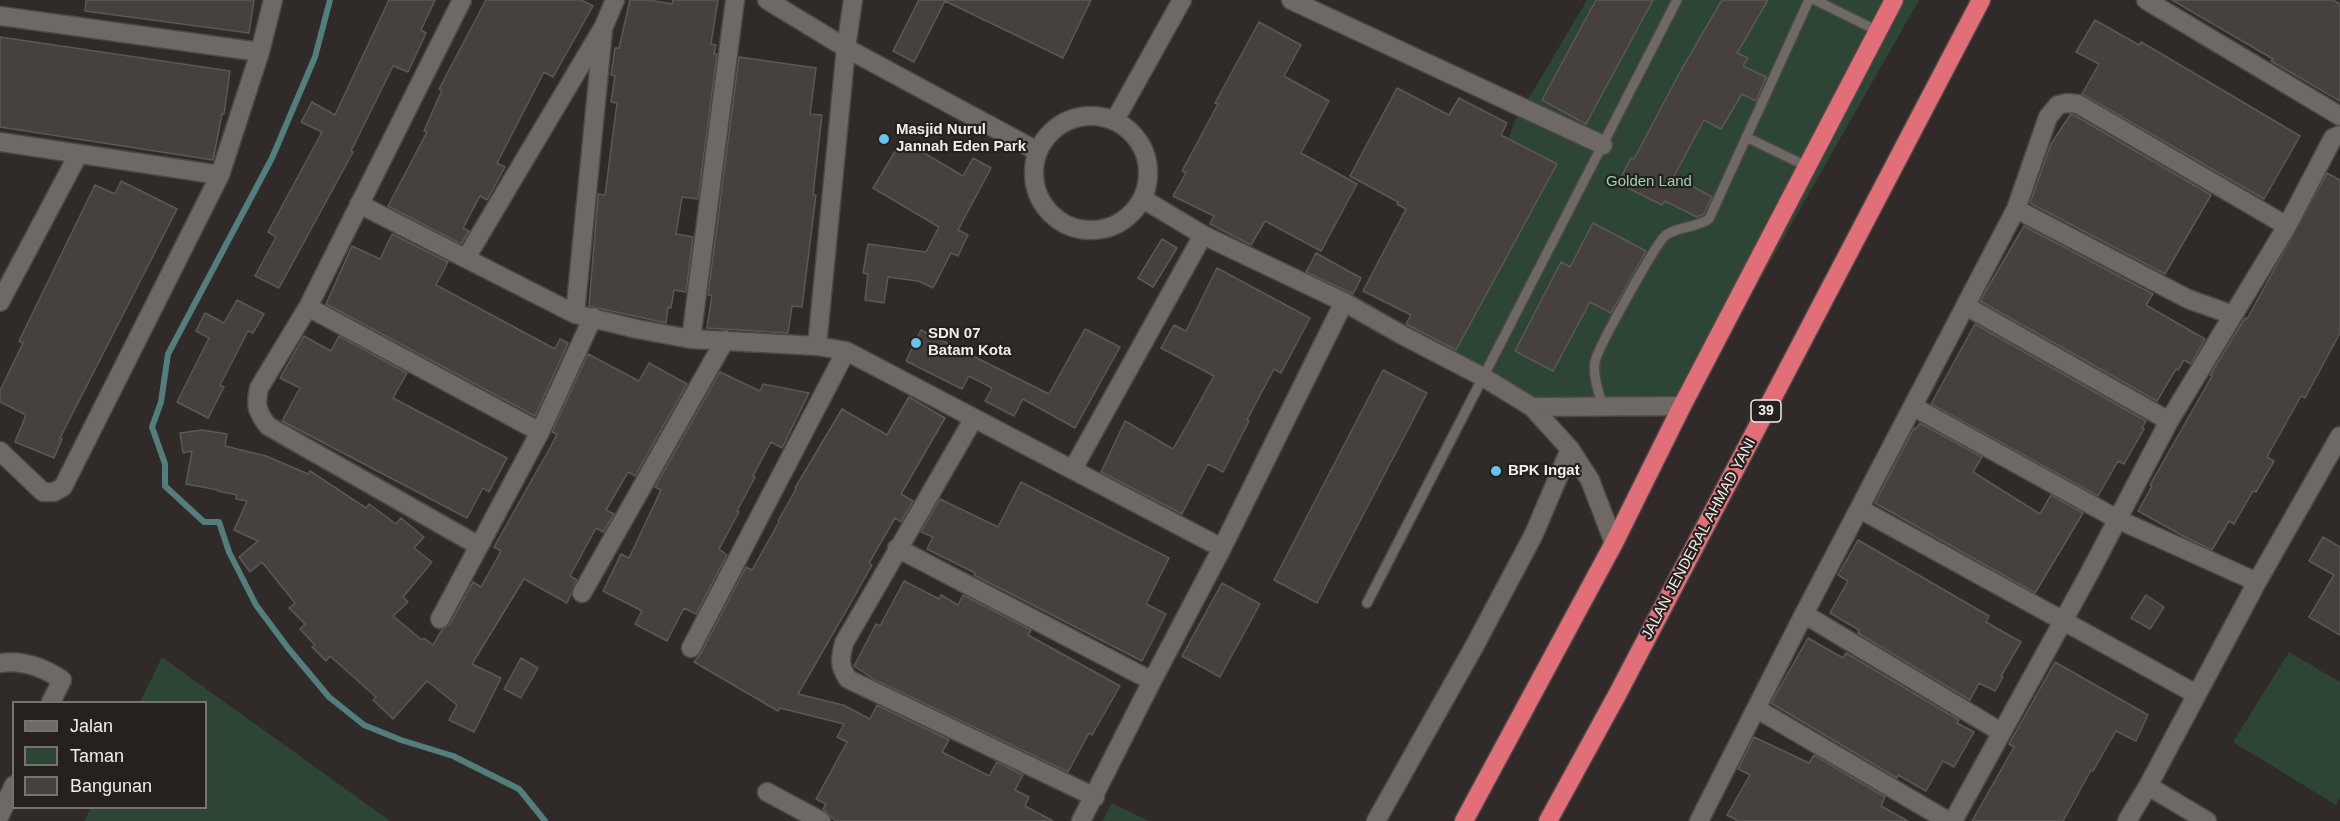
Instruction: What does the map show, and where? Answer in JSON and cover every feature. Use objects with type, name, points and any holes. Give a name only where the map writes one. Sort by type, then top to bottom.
[{"type":"highway","points":[[1464,821],[1614,543],[1682,406],[1894,0]]},
{"type":"highway","name":"JALAN JENDERAL AHMAD YANI","points":[[1548,821],[1628,674],[1981,0]]},
{"type":"street","points":[[0,451],[43,492],[54,492],[63,487],[220,176],[260,52],[273,0]]},
{"type":"street","points":[[462,0],[308,307],[259,387],[255,402],[258,414],[268,426],[479,546]]},
{"type":"street","points":[[466,258],[604,26],[615,0]]},
{"type":"street","points":[[691,339],[735,0]]},
{"type":"street","points":[[767,0],[846,48],[1037,151]]},
{"type":"street","points":[[817,346],[846,48],[853,0]]},
{"type":"street","points":[[1115,120],[1182,0]]},
{"type":"street","points":[[1291,0],[1603,146]]},
{"type":"street","points":[[2146,0],[2340,116]]},
{"type":"street","points":[[0,15],[260,52]]},
{"type":"street","points":[[440,619],[540,432],[584,315],[604,26]]},
{"type":"street","points":[[1707,818],[1804,614],[2016,209],[2048,117],[2058,105],[2078,104],[2287,226]]},
{"type":"street","points":[[1098,115],[1115,120],[1131,131],[1142,146],[1149,163],[1149,181],[1143,199],[1131,215],[1115,226],[1096,230],[1076,229],[1067,225],[1044,207],[1036,189],[1033,170],[1037,151],[1047,135],[1061,123],[1079,116],[1098,115]]},
{"type":"street","points":[[1953,821],[2090,572],[2169,421],[2287,226],[2332,138],[2340,135]]},
{"type":"street","points":[[0,142],[220,176]]},
{"type":"street","points":[[0,302],[78,155]]},
{"type":"street","points":[[1143,199],[1203,235],[1344,302],[1483,377],[1532,407],[1570,449],[1590,480],[1614,543]]},
{"type":"street","points":[[359,204],[584,315],[637,329],[691,339],[817,346],[846,351],[1222,548]]},
{"type":"street","points":[[2016,209],[2188,299],[2233,315]]},
{"type":"street","points":[[1073,469],[1203,235]]},
{"type":"street","points":[[1081,821],[1222,548],[1344,302]]},
{"type":"street","points":[[1966,306],[2169,421]]},
{"type":"street","points":[[308,307],[540,432]]},
{"type":"street","points":[[582,593],[724,340]]},
{"type":"street","points":[[691,648],[846,351]]},
{"type":"street","points":[[1532,407],[1682,406]]},
{"type":"street","points":[[1914,407],[2117,519],[2257,582]]},
{"type":"street","points":[[974,418],[844,643],[840,668],[848,679],[1095,797]]},
{"type":"street","points":[[2127,821],[2257,582],[2340,436]]},
{"type":"street","points":[[1376,821],[1475,645],[1534,534],[1570,449]]},
{"type":"street","points":[[1860,509],[2196,694]]},
{"type":"street","points":[[897,548],[1152,681]]},
{"type":"street","points":[[1804,614],[2001,732]]},
{"type":"street","points":[[0,663],[10,661],[44,668],[62,680],[52,701]]},
{"type":"street","points":[[1757,709],[1948,821]]},
{"type":"street","points":[[2148,786],[2207,821]]},
{"type":"street","points":[[0,815],[12,789]]},
{"type":"street","points":[[767,792],[821,821]]},
{"type":"lane","points":[[1367,603],[1677,0]]},
{"type":"lane","points":[[1603,407],[1594,373],[1595,360],[1605,335],[1665,235],[1699,225],[1708,219],[1809,0]]},
{"type":"lane","points":[[1815,0],[1878,31]]},
{"type":"lane","points":[[1746,137],[1806,166]]},
{"type":"green space","name":"Golden Land","points":[[1587,0],[1919,0],[1687,408],[1535,411],[1430,354],[1514,123]]},
{"type":"green space","points":[[2289,652],[2340,682],[2340,797],[2336,805],[2233,742]]},
{"type":"green space","points":[[162,657],[390,821],[84,821],[90,809],[207,809],[207,701],[140,701]]},
{"type":"green space","points":[[1112,803],[1149,821],[1102,821]]},
{"type":"building","points":[[86,0],[254,0],[249,33],[85,11]]},
{"type":"building","points":[[389,0],[435,0],[421,30],[426,33],[408,72],[393,66],[351,151],[353,152],[279,288],[255,276],[276,237],[268,232],[322,132],[301,122],[312,102],[335,115]]},
{"type":"building","points":[[486,0],[581,0],[593,6],[553,77],[544,72],[497,163],[505,167],[487,200],[480,196],[463,228],[469,231],[461,244],[388,206],[427,132],[424,131],[442,90],[439,89]]},
{"type":"building","points":[[630,0],[649,0],[672,4],[673,0],[718,0],[711,44],[716,45],[714,54],[717,54],[698,199],[682,197],[676,234],[693,237],[686,292],[674,290],[671,308],[668,307],[666,323],[589,306],[598,194],[605,195],[617,103],[611,102],[615,76],[611,75],[615,48],[619,48]]},
{"type":"building","points":[[919,0],[1091,0],[1063,58],[945,1],[914,62],[893,51]]},
{"type":"building","points":[[1596,0],[1653,0],[1586,124],[1542,100]]},
{"type":"building","points":[[1722,0],[1768,0],[1737,53],[1748,58],[1743,66],[1766,77],[1756,101],[1742,94],[1721,129],[1704,120],[1674,176],[1712,197],[1704,214],[1697,217],[1665,201],[1662,205],[1618,183],[1631,158],[1634,159],[1680,72]]},
{"type":"building","points":[[2172,0],[2333,0],[2340,4],[2340,101],[2271,61],[2273,59]]},
{"type":"building","points":[[2095,20],[2139,45],[2141,42],[2300,136],[2264,199],[2082,94],[2099,64],[2076,52]]},
{"type":"building","points":[[1259,22],[1301,45],[1284,76],[1329,101],[1301,153],[1357,184],[1321,251],[1265,221],[1251,245],[1210,224],[1214,216],[1173,196],[1186,173],[1182,171],[1218,104],[1215,103]]},
{"type":"building","points":[[0,37],[230,71],[224,114],[222,114],[213,160],[0,127]]},
{"type":"building","points":[[739,57],[816,68],[810,114],[822,115],[813,195],[816,195],[802,307],[792,306],[788,333],[707,328],[712,295],[708,295]]},
{"type":"building","points":[[1397,88],[1449,115],[1459,98],[1507,123],[1501,135],[1557,164],[1456,350],[1406,324],[1411,315],[1363,291],[1406,209],[1397,204],[1398,202],[1350,176]]},
{"type":"building","points":[[2070,115],[2074,115],[2211,195],[2165,274],[2030,203],[2051,144]]},
{"type":"building","points":[[902,140],[963,176],[973,158],[991,168],[958,230],[968,235],[958,256],[951,253],[933,288],[918,281],[888,277],[884,303],[865,300],[868,274],[863,273],[868,244],[926,252],[939,227],[873,188]]},
{"type":"building","points":[[2327,173],[2340,180],[2340,333],[2305,398],[2301,396],[2267,457],[2274,461],[2256,492],[2253,491],[2234,524],[2229,521],[2212,550],[2138,511],[2152,486],[2150,485],[2212,376],[2210,375],[2245,318],[2247,319]]},
{"type":"building","points":[[121,181],[177,209],[60,438],[62,439],[54,458],[15,442],[26,415],[0,402],[0,391],[23,343],[19,341],[95,185],[115,194]]},
{"type":"building","points":[[1593,223],[1646,251],[1611,313],[1590,302],[1553,371],[1515,351],[1561,262],[1570,267]]},
{"type":"building","points":[[2024,226],[2153,294],[2146,305],[2205,339],[2191,364],[2184,360],[2178,370],[2176,369],[2157,401],[1980,301]]},
{"type":"building","points":[[392,234],[448,262],[436,285],[555,349],[560,339],[568,343],[535,416],[326,304],[352,246],[380,259]]},
{"type":"building","points":[[1162,239],[1177,248],[1153,287],[1138,278]]},
{"type":"building","points":[[1316,253],[1361,278],[1353,294],[1306,272]]},
{"type":"building","points":[[1217,268],[1310,318],[1281,373],[1274,369],[1223,472],[1208,464],[1182,514],[1101,472],[1125,421],[1173,449],[1188,423],[1214,376],[1161,348],[1174,325],[1186,331]]},
{"type":"building","points":[[237,300],[264,314],[253,333],[248,331],[220,385],[224,387],[208,418],[177,402],[209,338],[196,331],[205,313],[224,323]]},
{"type":"building","points":[[1975,324],[2146,421],[2142,428],[2144,429],[2124,464],[2118,461],[2098,496],[1931,404]]},
{"type":"building","points":[[1085,329],[1120,347],[1075,428],[1023,399],[1014,416],[985,401],[992,388],[969,376],[962,389],[906,361],[921,330],[1049,394]]},
{"type":"building","points":[[304,336],[331,351],[339,336],[407,373],[393,398],[507,458],[489,492],[483,488],[467,518],[282,421],[300,388],[280,378]]},
{"type":"building","points":[[588,354],[639,381],[649,363],[687,384],[635,476],[628,472],[606,510],[614,514],[603,532],[596,528],[570,576],[577,580],[567,603],[524,579],[472,664],[501,678],[474,732],[449,720],[457,705],[427,681],[393,719],[373,700],[376,697],[330,656],[326,661],[312,647],[315,645],[300,629],[305,624],[289,608],[295,603],[262,562],[250,572],[239,557],[258,541],[234,530],[247,501],[236,499],[237,495],[186,484],[192,451],[183,453],[180,433],[202,430],[227,434],[225,446],[266,456],[308,474],[310,471],[366,508],[369,504],[396,524],[401,518],[424,537],[414,548],[432,562],[403,597],[408,602],[393,616],[422,640],[424,638],[433,645],[442,630],[450,624],[473,582],[481,587],[501,551],[494,547],[557,434],[552,432]]},
{"type":"building","points":[[1383,370],[1427,393],[1317,603],[1274,580]]},
{"type":"building","points":[[720,372],[760,391],[763,384],[809,393],[782,448],[771,442],[753,476],[755,477],[737,511],[739,512],[719,549],[727,555],[696,614],[684,608],[667,641],[635,624],[642,611],[603,591],[621,554],[629,558],[661,490],[655,487]]},
{"type":"building","points":[[909,397],[945,418],[901,494],[913,501],[901,522],[895,518],[869,563],[872,565],[798,694],[843,705],[870,719],[877,705],[949,740],[942,752],[989,776],[997,762],[1023,775],[1015,790],[1029,797],[1025,806],[1053,821],[836,821],[823,809],[826,804],[816,799],[847,742],[837,737],[844,724],[780,708],[778,711],[694,662],[701,653],[746,567],[752,570],[795,488],[842,409],[887,435]]},
{"type":"building","points":[[1920,423],[1982,457],[1973,472],[2040,514],[2051,495],[2083,513],[2035,593],[1875,503],[1914,428],[1916,429]]},
{"type":"building","points":[[1021,482],[1169,558],[1146,604],[1166,614],[1142,661],[927,549],[933,537],[921,532],[940,499],[998,527]]},
{"type":"building","points":[[2323,537],[2340,547],[2340,635],[2309,617],[2334,575],[2309,561]]},
{"type":"building","points":[[1858,540],[1989,616],[1986,622],[2021,642],[1995,691],[1979,683],[1970,700],[1858,633],[1859,630],[1830,613],[1848,581],[1838,575]]},
{"type":"building","points":[[904,581],[939,599],[941,595],[958,605],[963,595],[1031,630],[1028,635],[1120,686],[1092,735],[1089,733],[1068,772],[875,680],[854,666],[876,624],[880,626]]},
{"type":"building","points":[[1222,583],[1260,604],[1220,677],[1182,656]]},
{"type":"building","points":[[2146,595],[2164,607],[2150,629],[2131,618]]},
{"type":"building","points":[[1808,638],[1843,658],[1846,653],[1959,720],[1957,723],[1974,732],[1954,767],[1943,761],[1926,791],[1898,775],[1897,778],[1771,703]]},
{"type":"building","points":[[521,658],[538,668],[521,698],[504,689]]},
{"type":"building","points":[[2055,662],[2148,715],[2136,741],[2116,731],[2063,821],[1972,821],[2014,747],[2009,744]]},
{"type":"building","points":[[1754,737],[1809,763],[1814,755],[1885,797],[1881,806],[1908,821],[1738,821],[1727,815],[1750,775],[1738,769]]},
{"type":"waterway","points":[[330,0],[315,57],[272,158],[168,354],[161,402],[152,427],[165,464],[165,486],[204,522],[219,522],[229,552],[256,605],[329,697],[364,725],[401,740],[453,756],[519,789],[545,821]]},
{"type":"place","name":"Masjid Nurul Jannah Eden Park","points":[[884,139]]},
{"type":"place","name":"SDN 07 Batam Kota","points":[[916,343]]},
{"type":"place","name":"BPK Ingat","points":[[1496,471]]}]
